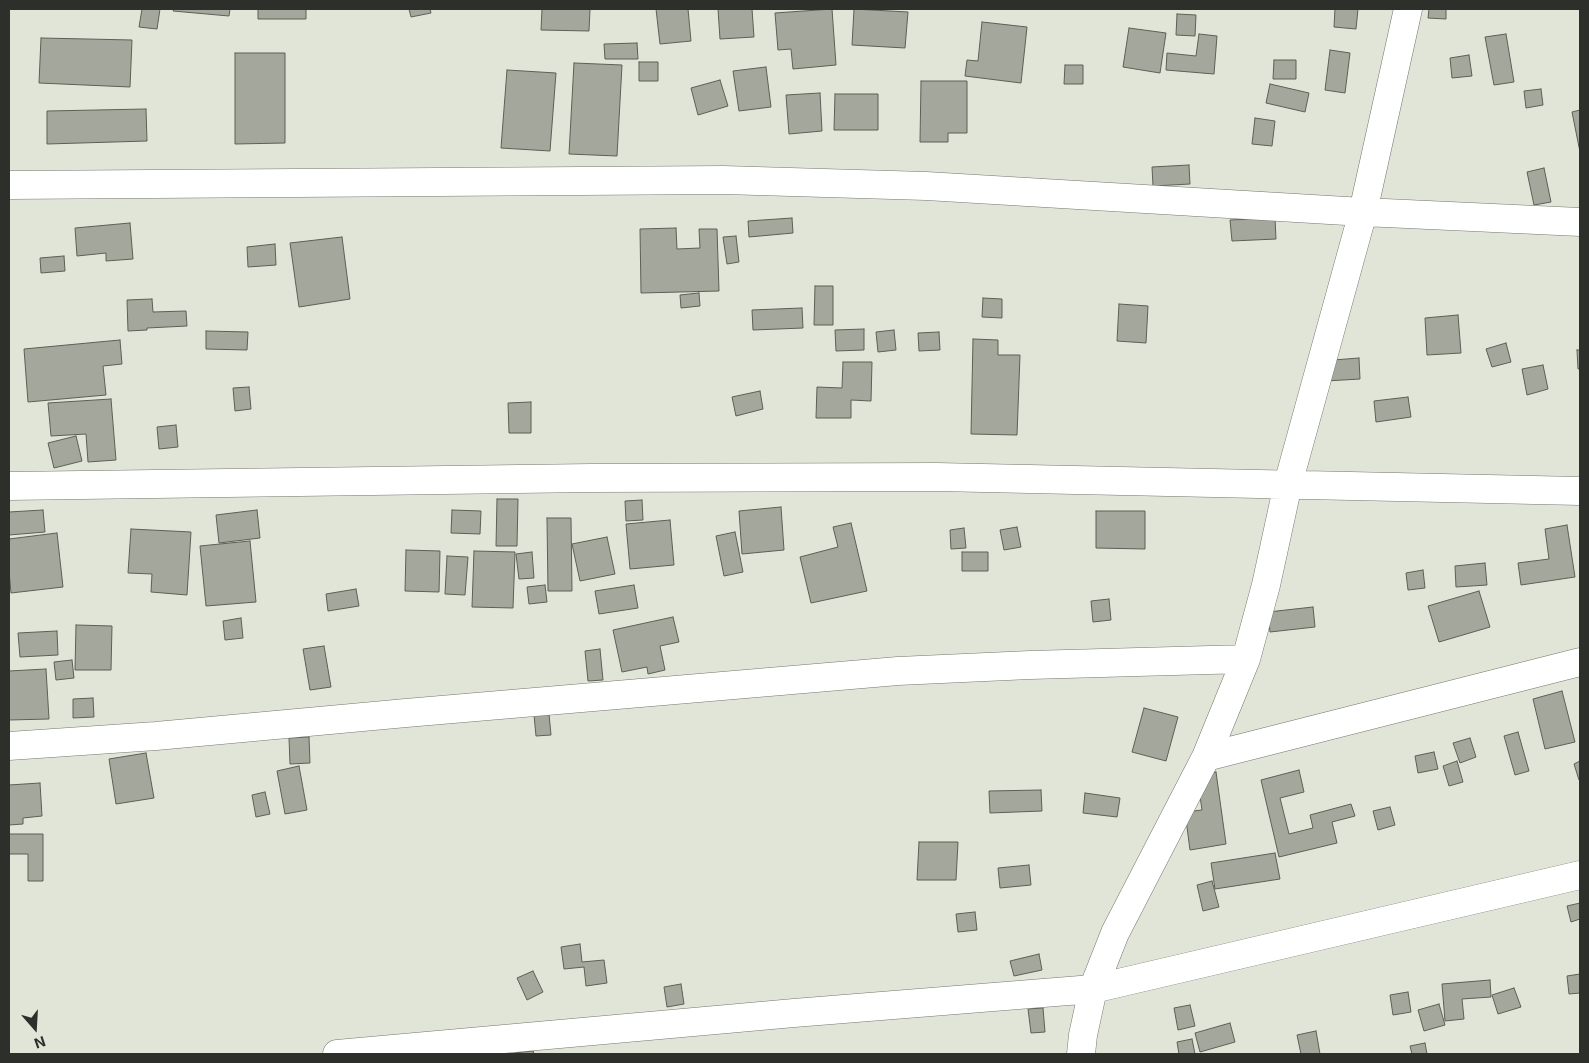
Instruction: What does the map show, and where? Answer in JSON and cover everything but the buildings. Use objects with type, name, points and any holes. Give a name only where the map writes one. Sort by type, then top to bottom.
[{"type":"street","points":[[1081,1054],[1093,989],[1115,933],[1206,757],[1246,659],[1266,585],[1288,484],[1363,212],[1408,9]]},
{"type":"street","points":[[9,185],[723,180],[926,186],[1363,212],[1580,222]]},
{"type":"street","points":[[9,486],[591,478],[937,477],[1580,491]]},
{"type":"street","points":[[9,746],[156,736],[426,711],[898,672],[1030,665],[1246,659]]},
{"type":"street","points":[[1206,757],[1580,662]]},
{"type":"street","points":[[337,1054],[1093,989],[1580,875]]}]
